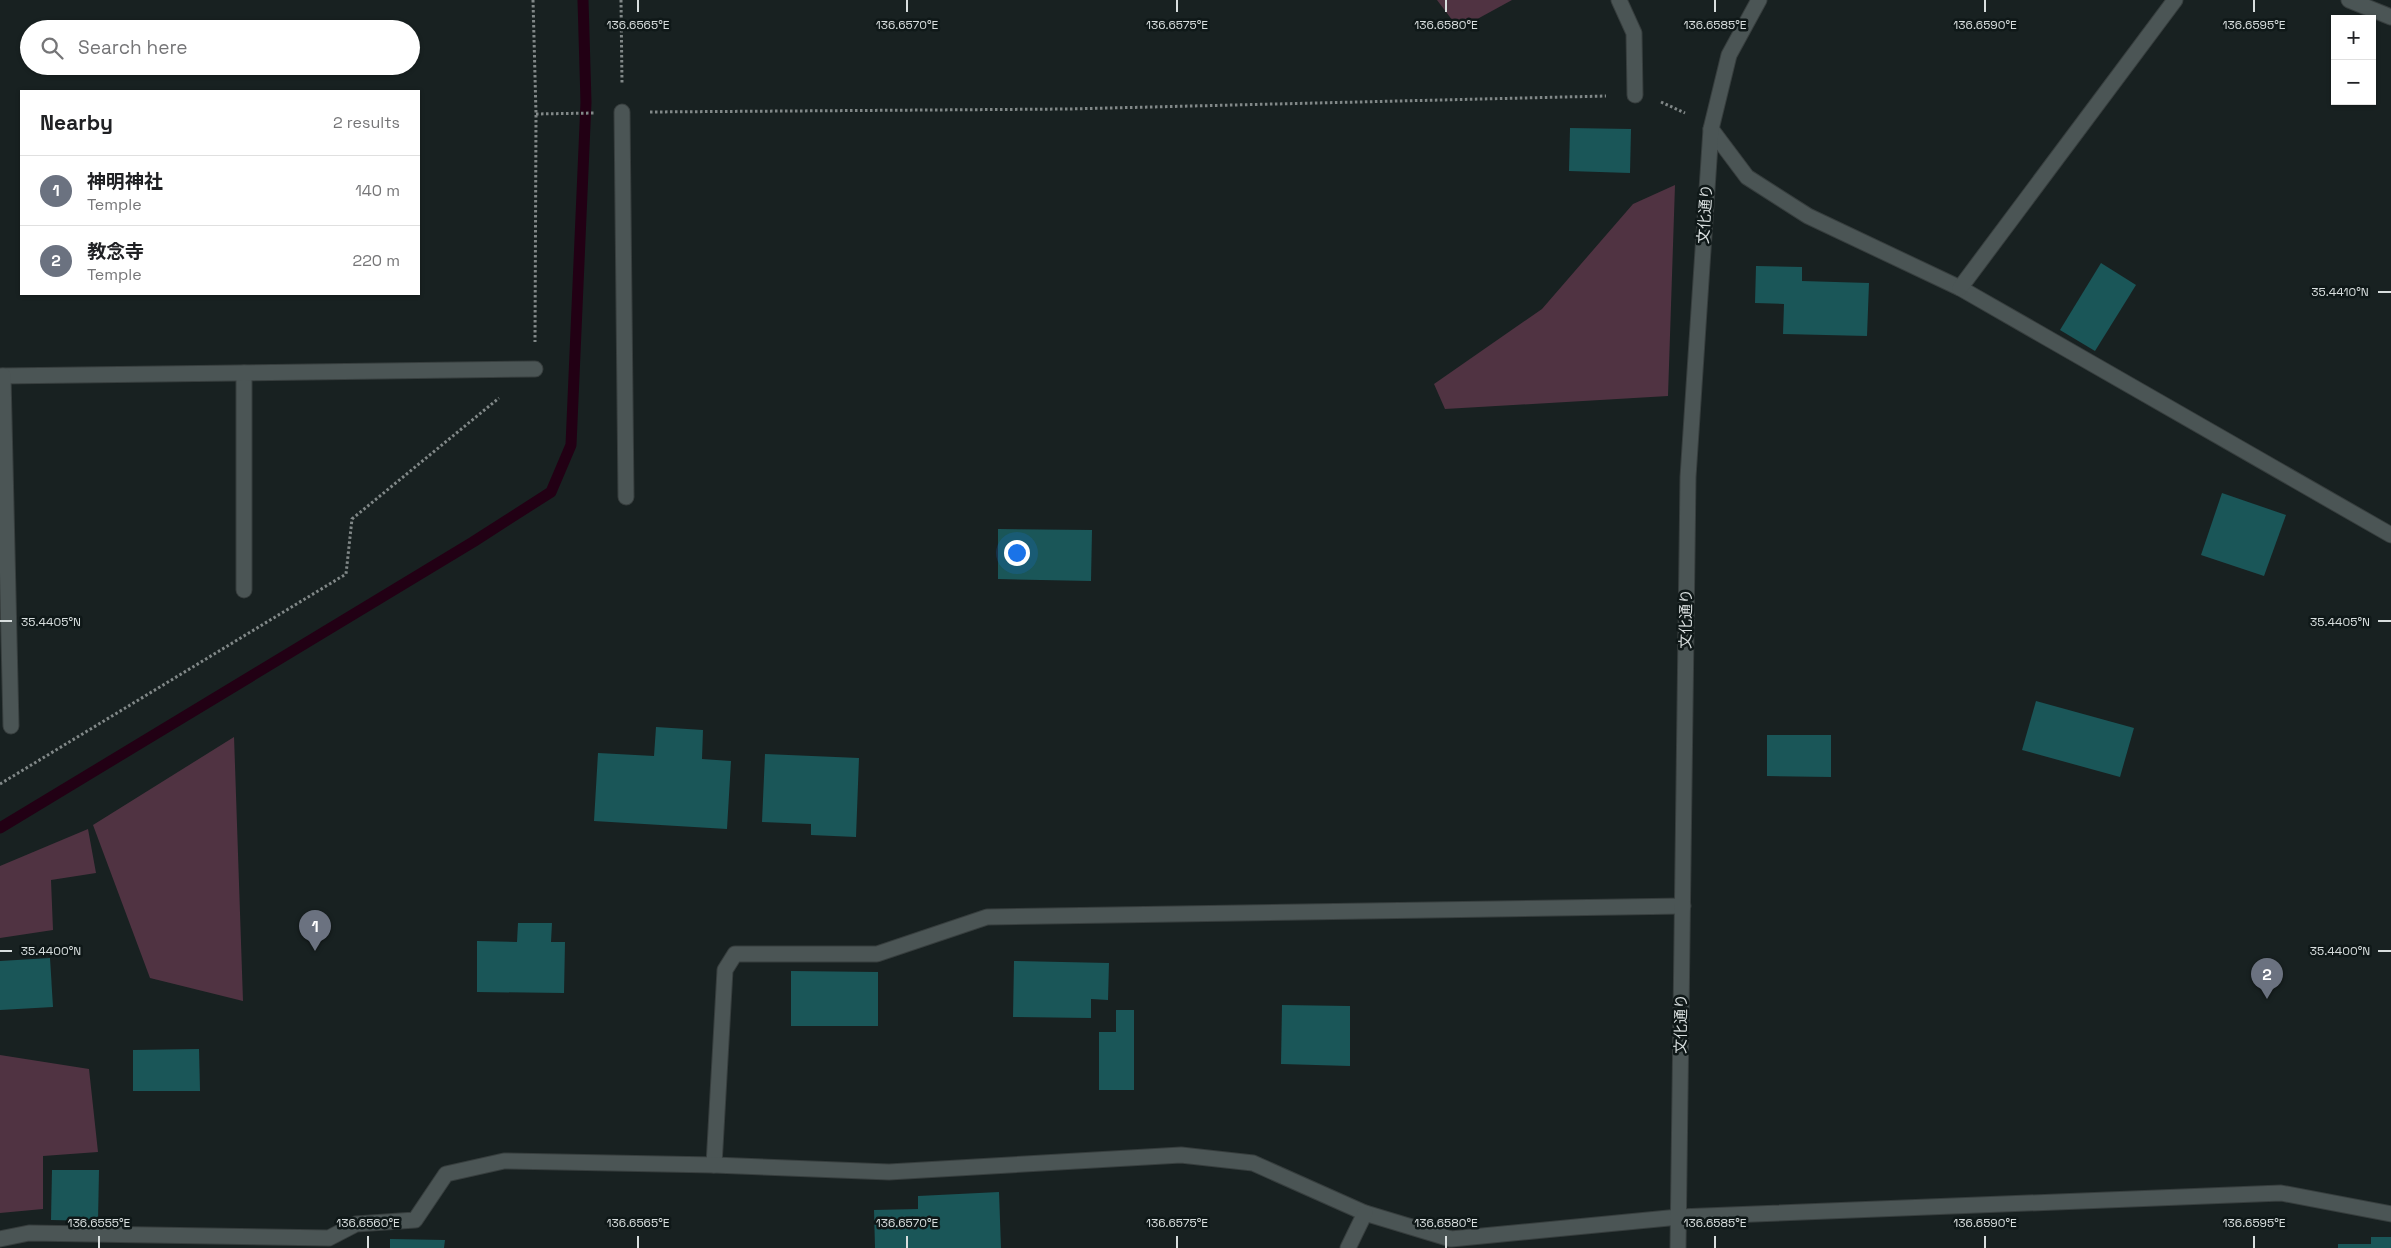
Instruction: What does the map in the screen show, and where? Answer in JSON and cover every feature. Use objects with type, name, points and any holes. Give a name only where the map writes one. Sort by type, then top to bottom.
[{"type":"street","points":[[1619,0],[1634,33],[1635,95]]},
{"type":"street","name":"文化通り","points":[[1678,1248],[1688,477],[1711,129],[1730,55],[1759,0]]},
{"type":"street","points":[[1960,288],[2175,0]]},
{"type":"street","points":[[2349,0],[2391,17]]},
{"type":"street","points":[[622,112],[626,497]]},
{"type":"street","points":[[1711,129],[1747,177],[1808,216],[1960,288],[2391,534]]},
{"type":"street","points":[[11,726],[2,376],[535,369]]},
{"type":"street","points":[[244,373],[244,590]]},
{"type":"street","points":[[714,1165],[725,970],[734,954],[877,954],[987,917],[1683,906]]},
{"type":"street","points":[[0,1239],[29,1233],[329,1243],[356,1224],[416,1220],[446,1174],[504,1161],[714,1165],[889,1172],[1181,1155],[1252,1163],[1365,1213],[1451,1239],[1679,1217],[2281,1193],[2391,1214]]},
{"type":"street","points":[[1348,1248],[1365,1213]]},
{"type":"path","points":[[0,784],[346,574],[352,518],[535,369],[536,114],[533,0]]},
{"type":"path","points":[[621,0],[622,112]]},
{"type":"path","points":[[536,114],[1068,109],[1635,95],[1668,104],[1711,129]]},
{"type":"shaded area","points":[[1437,0],[1512,0],[1459,29]]},
{"type":"shaded area","points":[[1675,185],[1668,396],[1445,409],[1434,384],[1542,309],[1633,204]]},
{"type":"shaded area","points":[[234,737],[243,1001],[150,978],[93,825]]},
{"type":"shaded area","points":[[88,829],[96,873],[51,880],[53,930],[0,938],[0,866]]},
{"type":"shaded area","points":[[0,1055],[89,1069],[98,1152],[43,1156],[43,1209],[0,1213]]},
{"type":"building","points":[[1570,128],[1631,129],[1630,173],[1569,171]]},
{"type":"building","points":[[2101,263],[2136,285],[2095,351],[2060,330]]},
{"type":"building","points":[[1756,266],[1802,267],[1802,281],[1869,283],[1867,336],[1783,334],[1784,304],[1755,303]]},
{"type":"building","points":[[2222,493],[2286,515],[2264,576],[2201,555]]},
{"type":"building","points":[[998,529],[1092,530],[1091,581],[998,579]]},
{"type":"building","points":[[2036,701],[2134,728],[2120,777],[2022,750]]},
{"type":"building","points":[[656,727],[703,730],[702,759],[731,761],[727,829],[594,821],[598,753],[654,756]]},
{"type":"building","points":[[1767,735],[1831,735],[1831,777],[1767,776]]},
{"type":"building","points":[[765,754],[859,758],[856,837],[811,835],[811,824],[762,822]]},
{"type":"building","points":[[518,923],[552,923],[551,942],[565,942],[564,993],[477,992],[477,941],[517,942]]},
{"type":"building","points":[[50,958],[53,1007],[0,1010],[0,961]]},
{"type":"building","points":[[1014,961],[1109,963],[1108,1000],[1091,999],[1091,1018],[1013,1017]]},
{"type":"building","points":[[791,971],[878,972],[878,1026],[791,1026]]},
{"type":"building","points":[[1282,1005],[1350,1006],[1350,1066],[1281,1064]]},
{"type":"building","points":[[1116,1010],[1134,1010],[1134,1090],[1099,1090],[1099,1032],[1116,1032]]},
{"type":"building","points":[[199,1049],[200,1091],[133,1091],[133,1050]]},
{"type":"building","points":[[52,1170],[99,1170],[98,1221],[51,1220]]},
{"type":"building","points":[[999,1192],[1001,1248],[875,1248],[874,1210],[918,1209],[918,1196]]},
{"type":"building","points":[[2371,1237],[2391,1237],[2391,1248],[2338,1248],[2338,1244],[2371,1244]]},
{"type":"building","points":[[390,1239],[445,1240],[444,1248],[390,1248]]},
{"type":"waterway","points":[[0,828],[473,542],[551,492],[571,445],[586,102],[583,0]]},
{"type":"place","name":"神明神社","points":[[315,951]]},
{"type":"place","name":"教念寺","points":[[2267,999]]}]
